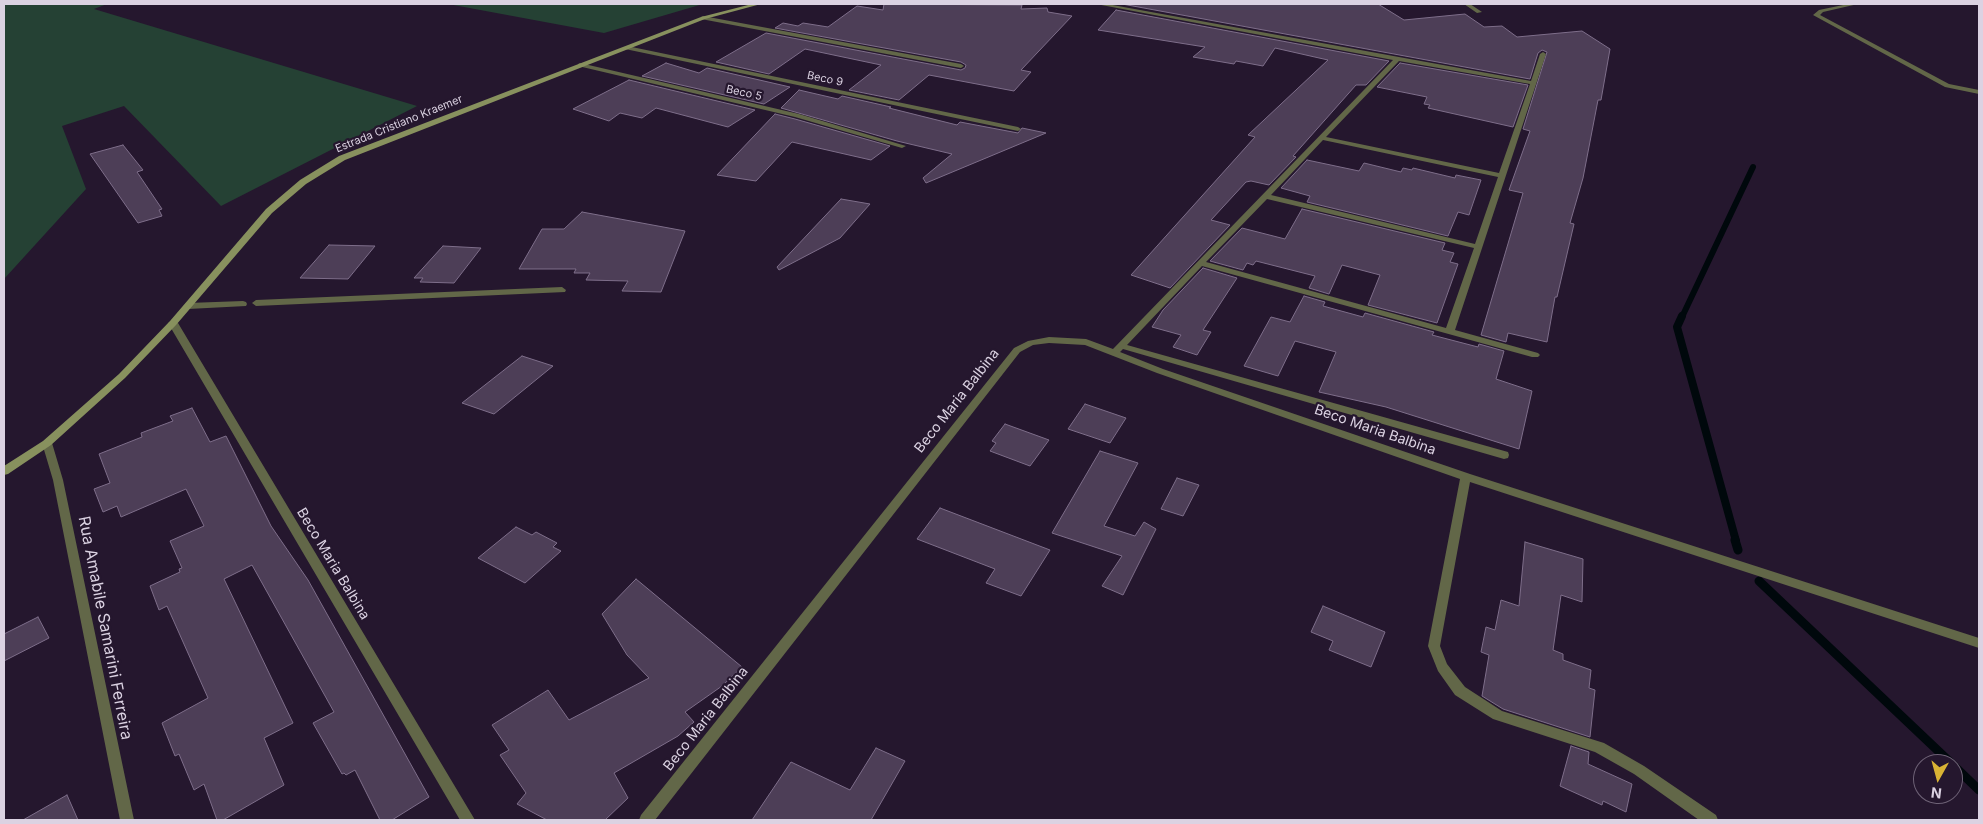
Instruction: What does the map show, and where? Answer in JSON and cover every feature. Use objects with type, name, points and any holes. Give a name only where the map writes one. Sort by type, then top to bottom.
[{"type":"main road","name":"Estrada Cristiano Kraemer","points":[[4,471],[47,444],[122,376],[188,306],[269,211],[303,182],[342,158],[703,18],[758,4]]},
{"type":"street","points":[[1099,4],[1532,83]]},
{"type":"street","points":[[1466,4],[1479,12]]},
{"type":"street","points":[[1855,4],[1821,11],[1816,15],[1947,86],[1979,92]]},
{"type":"street","points":[[703,18],[961,66]]},
{"type":"street","name":"Beco 9","points":[[627,48],[1018,129]]},
{"type":"street","points":[[1450,331],[1543,54]]},
{"type":"street","points":[[1397,58],[1117,350],[1504,455]]},
{"type":"street","name":"Beco 5","points":[[580,65],[797,115],[902,146]]},
{"type":"street","points":[[1321,138],[1502,176]]},
{"type":"street","points":[[1266,196],[1478,247]]},
{"type":"street","points":[[1199,263],[1535,354]]},
{"type":"street","points":[[256,303],[562,290]]},
{"type":"street","points":[[188,306],[243,304]]},
{"type":"street","name":"Beco Maria Balbina","points":[[173,322],[468,820]]},
{"type":"street","name":"Beco Maria Balbina","points":[[646,820],[1017,350],[1031,343],[1068,339],[1117,350],[1160,371],[1466,477],[1979,643]]},
{"type":"street","name":"Rua Amabile Samarini Ferreira","points":[[47,444],[58,480],[127,820]]},
{"type":"street","points":[[1466,477],[1434,646],[1442,667],[1460,691],[1498,715],[1599,748],[1639,770],[1711,820]]},
{"type":"green space","points":[[4,4],[107,4],[94,9],[417,106],[221,206],[124,106],[62,126],[86,189],[4,279]]},
{"type":"green space","points":[[448,4],[703,4],[604,33]]},
{"type":"building","points":[[884,4],[1022,5],[1021,9],[1047,8],[1048,12],[1072,16],[1021,70],[1031,72],[1014,91],[929,75],[899,100],[849,90],[881,65],[805,49],[769,74],[716,62],[766,33],[961,70],[965,68],[966,65],[961,62],[775,28],[783,23],[798,26],[803,23],[828,27],[857,6],[883,10]]},
{"type":"building","points":[[1122,4],[1378,4],[1404,20],[1465,14],[1484,27],[1502,26],[1517,37],[1582,31],[1610,49],[1601,100],[1598,100],[1583,178],[1570,223],[1574,224],[1557,297],[1555,297],[1547,342],[1508,333],[1506,342],[1481,335],[1523,193],[1509,190],[1530,131],[1523,129],[1547,52],[1542,50],[1538,53],[1530,79]]},
{"type":"building","points":[[1116,10],[1389,61],[1366,85],[1356,85],[1293,156],[1296,157],[1269,185],[1251,181],[1246,182],[1211,220],[1230,225],[1170,288],[1131,275],[1255,137],[1248,135],[1328,60],[1275,48],[1263,66],[1236,61],[1234,64],[1193,57],[1205,47],[1098,30]]},
{"type":"building","points":[[666,63],[699,73],[707,68],[790,87],[764,104],[642,76]]},
{"type":"building","points":[[1400,63],[1528,85],[1513,127],[1428,108],[1430,105],[1424,104],[1427,97],[1377,87]]},
{"type":"building","points":[[629,80],[755,110],[728,127],[656,108],[642,118],[620,113],[609,121],[573,109]]},
{"type":"building","points":[[799,90],[838,99],[842,96],[957,125],[960,122],[1018,133],[1022,128],[1046,133],[926,183],[923,178],[952,154],[897,141],[781,108]]},
{"type":"building","points":[[775,114],[890,146],[871,160],[792,142],[756,181],[717,175]]},
{"type":"building","points":[[123,145],[143,170],[137,172],[162,209],[159,210],[162,216],[138,223],[90,154]]},
{"type":"building","points":[[1307,160],[1359,171],[1364,163],[1401,172],[1403,168],[1412,170],[1413,168],[1455,178],[1456,175],[1481,180],[1469,215],[1458,212],[1448,236],[1307,202],[1310,196],[1281,188]]},
{"type":"building","points":[[841,199],[870,204],[840,238],[779,270],[777,267]]},
{"type":"building","points":[[1302,209],[1445,243],[1442,250],[1454,253],[1450,262],[1458,264],[1437,323],[1368,305],[1380,275],[1342,265],[1329,294],[1309,288],[1315,276],[1256,261],[1253,265],[1247,263],[1243,270],[1210,261],[1242,228],[1285,239]]},
{"type":"building","points":[[582,212],[685,231],[661,292],[622,291],[628,281],[586,280],[590,273],[574,273],[576,269],[519,269],[542,229],[564,229]]},
{"type":"building","points":[[329,245],[375,246],[348,279],[300,278]]},
{"type":"building","points":[[443,246],[481,248],[454,283],[420,282],[423,278],[414,278]]},
{"type":"building","points":[[1203,268],[1237,278],[1203,330],[1211,332],[1197,355],[1173,347],[1181,335],[1152,327],[1163,310]]},
{"type":"building","points":[[1304,296],[1325,302],[1323,306],[1363,317],[1365,313],[1434,332],[1432,335],[1478,347],[1479,344],[1504,351],[1496,379],[1532,391],[1519,449],[1386,407],[1319,392],[1336,352],[1295,341],[1278,376],[1244,366],[1271,317],[1290,322]]},
{"type":"building","points":[[522,356],[553,366],[494,414],[462,403]]},
{"type":"building","points":[[1085,404],[1126,418],[1110,443],[1068,429]]},
{"type":"building","points":[[192,408],[210,442],[226,436],[271,526],[308,580],[429,797],[392,820],[380,820],[355,770],[346,775],[342,774],[313,723],[334,712],[252,565],[224,579],[293,723],[264,738],[284,785],[223,820],[217,820],[204,784],[194,790],[179,754],[175,756],[162,723],[208,698],[167,606],[159,610],[150,586],[180,572],[179,569],[182,568],[170,541],[204,526],[186,489],[121,517],[117,506],[103,512],[94,489],[110,483],[99,454],[142,437],[141,433],[173,421],[170,416]]},
{"type":"building","points":[[1005,424],[1049,440],[1030,466],[990,451],[996,443],[992,441]]},
{"type":"building","points":[[1100,451],[1138,463],[1104,526],[1135,536],[1144,522],[1156,529],[1123,595],[1102,586],[1122,556],[1052,533]]},
{"type":"building","points":[[1177,478],[1199,485],[1183,516],[1161,509]]},
{"type":"building","points":[[940,508],[1050,550],[1021,596],[986,583],[995,569],[917,539]]},
{"type":"building","points":[[516,527],[532,535],[536,532],[557,543],[553,547],[561,551],[525,583],[478,558]]},
{"type":"building","points":[[1525,542],[1583,559],[1582,602],[1561,595],[1553,650],[1563,654],[1563,660],[1591,670],[1589,688],[1595,690],[1590,737],[1503,709],[1482,696],[1489,655],[1481,652],[1486,627],[1495,630],[1501,600],[1519,606]]},
{"type":"building","points":[[636,579],[742,667],[722,686],[685,712],[694,722],[678,736],[614,773],[628,798],[605,820],[547,820],[517,804],[526,793],[500,755],[509,750],[492,725],[548,690],[569,720],[649,678],[627,655],[602,614]]},
{"type":"building","points":[[1323,606],[1385,632],[1371,667],[1329,650],[1333,641],[1311,632]]},
{"type":"building","points":[[38,617],[49,638],[4,661],[4,634]]},
{"type":"building","points":[[1571,746],[1589,752],[1588,764],[1632,784],[1626,812],[1603,801],[1602,805],[1560,786]]},
{"type":"building","points":[[876,748],[905,761],[871,820],[752,820],[791,762],[850,790]]},
{"type":"building","points":[[67,795],[78,820],[23,820]]},
{"type":"waterway","points":[[1682,317],[1753,167]]},
{"type":"waterway","points":[[1682,316],[1677,327],[1736,541]]},
{"type":"waterway","points":[[1735,540],[1738,550]]},
{"type":"waterway","points":[[1759,581],[1941,754]]},
{"type":"waterway","points":[[1963,775],[1979,790]]}]
